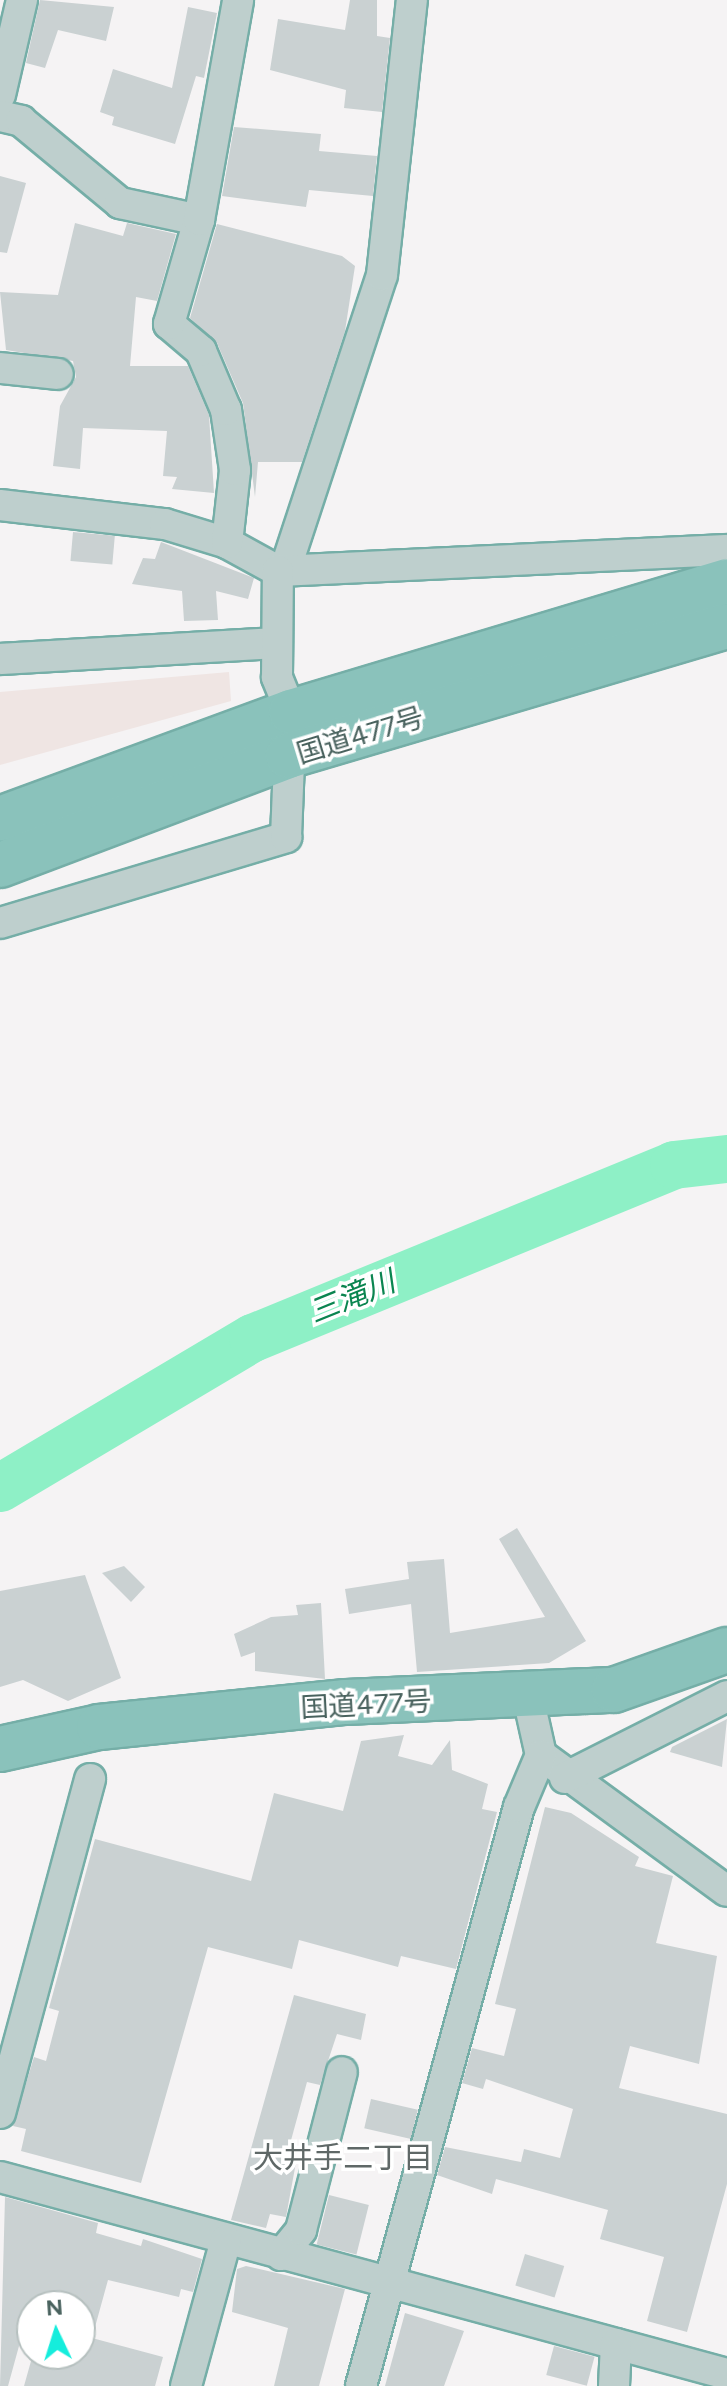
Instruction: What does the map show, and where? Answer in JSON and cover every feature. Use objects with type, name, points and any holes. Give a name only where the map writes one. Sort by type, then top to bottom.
[{"type":"highway","name":"国道477号","points":[[0,819],[291,712],[727,581]]},
{"type":"highway","name":"国道477号","points":[[0,865],[288,756],[727,626]]},
{"type":"highway","name":"国道477号","points":[[0,1749],[99,1727],[315,1705],[528,1697],[614,1690],[727,1650]]},
{"type":"street","points":[[0,95],[22,0]]},
{"type":"street","points":[[227,543],[235,470],[226,410],[201,351],[169,324],[199,220],[238,0]]},
{"type":"street","points":[[0,923],[286,837],[291,712],[277,677],[275,643],[282,569],[382,275],[412,0]]},
{"type":"street","points":[[0,116],[21,121],[120,203],[199,220]]},
{"type":"street","points":[[0,368],[58,374]]},
{"type":"street","points":[[0,505],[165,524],[227,543],[282,569],[727,550]]},
{"type":"street","points":[[0,659],[275,643]]},
{"type":"street","points":[[565,1778],[727,1696]]},
{"type":"street","points":[[528,1697],[541,1755],[565,1778],[727,1891]]},
{"type":"street","points":[[361,2386],[519,1807],[541,1755]]},
{"type":"street","points":[[0,2113],[90,1779]]},
{"type":"street","points":[[281,2255],[301,2230],[342,2072]]},
{"type":"street","points":[[0,2177],[616,2344],[697,2376],[727,2374]]},
{"type":"street","points":[[186,2386],[226,2240]]},
{"type":"street","points":[[614,2386],[616,2344]]},
{"type":"shaded area","points":[[229,672],[231,701],[0,765],[0,692]]},
{"type":"building","points":[[40,0],[114,7],[106,41],[58,30],[45,68],[26,63]]},
{"type":"building","points":[[350,0],[377,0],[377,36],[390,38],[382,112],[344,108],[346,90],[270,70],[278,19],[345,30]]},
{"type":"building","points":[[188,7],[217,13],[204,78],[196,76],[175,144],[112,125],[114,117],[100,112],[113,69],[172,88]]},
{"type":"building","points":[[234,127],[321,134],[319,151],[377,156],[373,196],[309,190],[306,207],[222,196]]},
{"type":"building","points":[[0,176],[26,183],[7,253],[0,252]]},
{"type":"building","points":[[75,223],[123,236],[127,223],[176,234],[157,301],[136,297],[130,366],[188,366],[209,415],[214,493],[172,489],[177,477],[163,476],[167,431],[83,428],[80,469],[53,466],[60,406],[76,377],[73,361],[6,350],[0,292],[58,295]]},
{"type":"building","points":[[217,224],[342,256],[355,266],[345,331],[302,462],[258,462],[255,497],[243,403],[217,343],[190,318]]},
{"type":"building","points":[[73,532],[115,536],[112,565],[70,561]]},
{"type":"building","points":[[161,542],[254,578],[248,599],[216,591],[218,620],[184,621],[182,591],[132,584],[143,558],[155,559]]},
{"type":"building","points":[[517,1528],[586,1641],[549,1663],[417,1672],[411,1604],[349,1614],[345,1589],[409,1579],[407,1562],[444,1559],[450,1633],[545,1617],[499,1539]]},
{"type":"building","points":[[124,1566],[145,1587],[131,1602],[102,1573]]},
{"type":"building","points":[[85,1575],[121,1678],[68,1701],[23,1680],[0,1687],[0,1591]]},
{"type":"building","points":[[321,1603],[325,1679],[255,1671],[255,1652],[241,1657],[234,1634],[271,1617],[298,1615],[296,1605]]},
{"type":"building","points":[[727,1719],[722,1767],[670,1752],[672,1747]]},
{"type":"building","points":[[404,1735],[398,1756],[432,1765],[450,1740],[452,1770],[488,1784],[482,1809],[497,1812],[456,1969],[401,1956],[398,1967],[299,1940],[292,1969],[208,1947],[141,2183],[21,2151],[26,2129],[13,2126],[34,2057],[46,2061],[59,2011],[49,2008],[95,1839],[251,1881],[274,1793],[343,1811],[361,1741]]},
{"type":"building","points":[[545,1807],[571,1813],[639,1857],[635,1866],[673,1876],[656,1943],[717,1956],[699,2064],[630,2046],[619,2088],[727,2114],[727,2184],[687,2332],[647,2321],[664,2257],[600,2239],[608,2210],[496,2179],[492,2194],[437,2175],[445,2147],[521,2162],[524,2149],[560,2158],[573,2109],[486,2079],[483,2089],[462,2083],[472,2048],[504,2056],[516,2009],[495,2004]]},
{"type":"building","points":[[294,1995],[366,2014],[361,2040],[337,2034],[320,2085],[307,2082],[290,2144],[299,2146],[286,2217],[270,2214],[266,2228],[231,2220]]},
{"type":"building","points":[[371,2099],[418,2110],[411,2139],[364,2128]]},
{"type":"building","points":[[329,2195],[369,2205],[356,2254],[317,2244]]},
{"type":"building","points":[[5,2197],[98,2223],[96,2233],[141,2246],[143,2239],[202,2259],[193,2292],[181,2289],[179,2297],[108,2280],[96,2324],[96,2290],[16,2290],[16,2357],[8,2386],[0,2386]]},
{"type":"building","points":[[525,2254],[564,2266],[555,2298],[515,2286]]},
{"type":"building","points":[[246,2266],[345,2289],[319,2386],[274,2386],[288,2328],[232,2312],[237,2269]]},
{"type":"building","points":[[405,2313],[464,2331],[444,2386],[385,2386]]},
{"type":"building","points":[[96,2339],[163,2357],[155,2386],[24,2386],[28,2370],[96,2370]]},
{"type":"building","points":[[554,2346],[595,2357],[587,2386],[546,2375]]},
{"type":"waterway","name":"三滝川","points":[[0,1488],[253,1338],[674,1165],[727,1159]]},
{"type":"district","name":"大井手二丁目","points":[[343,2158]]}]
